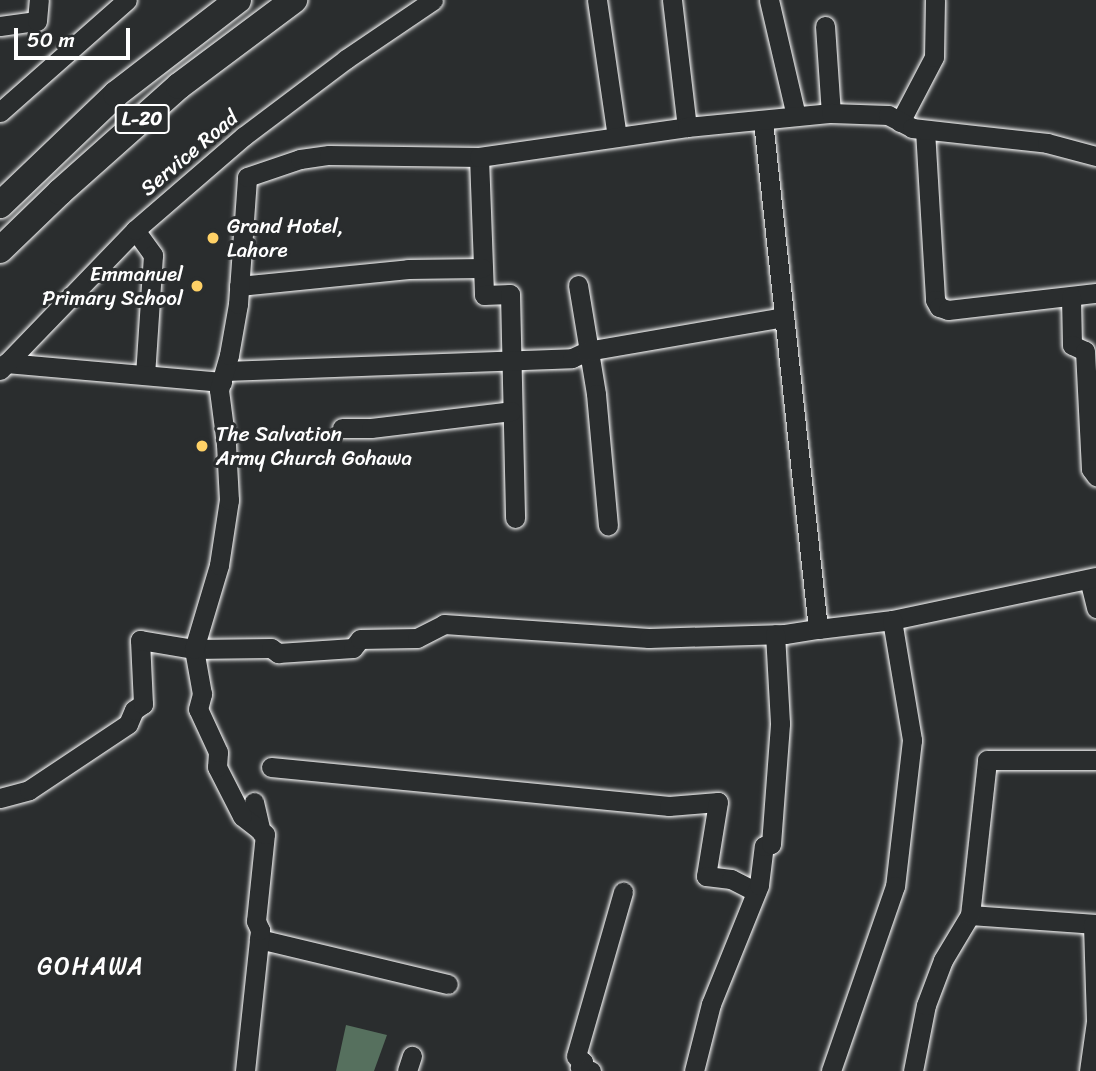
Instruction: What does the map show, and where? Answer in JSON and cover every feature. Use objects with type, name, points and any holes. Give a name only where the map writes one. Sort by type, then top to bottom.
[{"type":"highway","name":"L-20","points":[[0,205],[116,94],[238,0]]},
{"type":"highway","name":"L-20","points":[[0,250],[60,192],[179,86],[294,0]]},
{"type":"street","points":[[0,26],[37,22],[39,0]]},
{"type":"street","name":"Service Road","points":[[3,366],[135,230],[293,97],[433,0]]},
{"type":"street","points":[[597,0],[617,137]]},
{"type":"street","points":[[672,0],[687,127]]},
{"type":"street","points":[[769,0],[796,116]]},
{"type":"street","points":[[901,122],[934,57],[934,0]]},
{"type":"street","points":[[0,112],[123,1]]},
{"type":"street","points":[[825,26],[831,113]]},
{"type":"street","points":[[245,1071],[260,930],[256,921],[265,834],[242,816],[217,767],[218,752],[198,709],[202,694],[194,649],[219,565],[229,500],[219,390],[239,286],[247,177],[300,159],[329,155],[479,158],[687,127],[831,113],[877,113],[925,131],[1047,143],[1096,156]]},
{"type":"street","points":[[763,121],[818,629]]},
{"type":"street","points":[[925,131],[935,300],[939,307],[948,310],[1096,293]]},
{"type":"street","points":[[479,158],[484,295],[510,294],[510,411],[515,518]]},
{"type":"street","points":[[135,230],[153,255],[145,375]]},
{"type":"street","points":[[239,286],[408,269],[482,268]]},
{"type":"street","points":[[578,285],[596,394],[608,525]]},
{"type":"street","points":[[1071,297],[1072,345],[1085,351],[1091,469],[1096,476]]},
{"type":"street","points":[[3,366],[145,375],[223,376],[572,358],[587,351],[785,317]]},
{"type":"street","points":[[342,428],[371,428],[510,411]]},
{"type":"street","points":[[0,798],[29,790],[128,724],[134,710],[144,704],[140,640],[194,649],[271,648],[278,653],[353,648],[360,639],[417,638],[444,624],[649,638],[775,634],[892,620],[1092,578],[1096,608]]},
{"type":"street","points":[[831,1071],[895,886],[912,740],[892,620]]},
{"type":"street","points":[[694,1071],[711,1004],[756,892],[764,846],[771,844],[780,723],[775,634]]},
{"type":"street","points":[[913,1071],[926,1005],[943,960],[970,915],[987,760],[1096,760]]},
{"type":"street","points":[[271,767],[669,806],[718,802],[706,876],[731,879],[756,892]]},
{"type":"street","points":[[254,802],[261,832]]},
{"type":"street","points":[[591,1071],[580,1067],[583,1062],[576,1056],[622,892]]},
{"type":"street","points":[[970,915],[1094,924],[1096,1021],[1089,1071]]},
{"type":"street","points":[[259,939],[448,984]]},
{"type":"green space","points":[[346,1025],[387,1035],[374,1071],[336,1071]]},
{"type":"place","name":"Grand Hotel, Lahore","points":[[213,238]]},
{"type":"place","name":"Emmanuel Primary School","points":[[197,286]]},
{"type":"place","name":"The Salvation Army Church Gohawa","points":[[202,446]]},
{"type":"district","name":"GOHAWA","points":[[91,967]]}]
